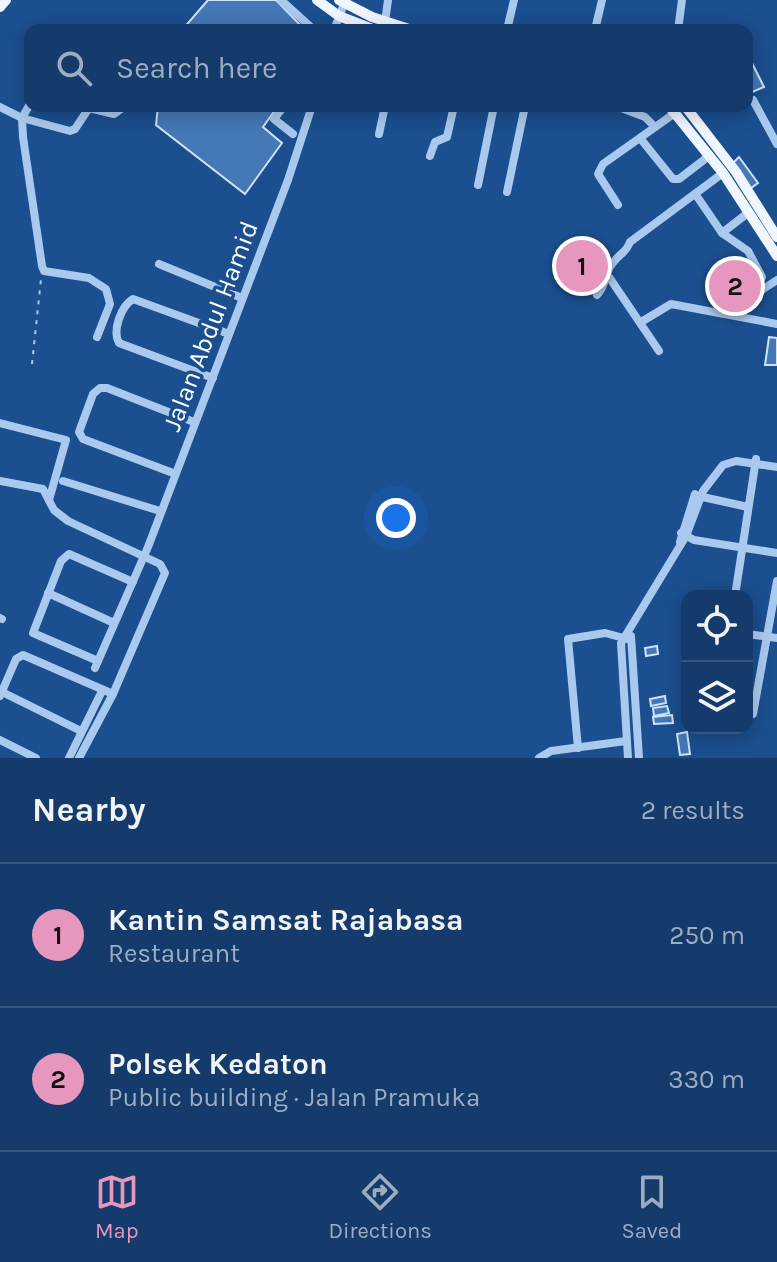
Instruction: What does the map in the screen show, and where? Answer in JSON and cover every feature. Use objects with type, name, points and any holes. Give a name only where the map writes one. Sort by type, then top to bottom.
[{"type":"main road","points":[[0,7],[6,0]]},
{"type":"main road","points":[[317,0],[339,16],[360,24]]},
{"type":"main road","points":[[342,2],[392,24]]},
{"type":"main road","points":[[679,112],[709,156],[777,237]]},
{"type":"main road","points":[[679,112],[753,209],[777,256]]},
{"type":"street","points":[[281,0],[307,24]]},
{"type":"street","points":[[385,22],[388,0]]},
{"type":"street","points":[[508,24],[514,0]]},
{"type":"street","points":[[596,24],[602,0]]},
{"type":"street","points":[[679,24],[682,0]]},
{"type":"street","points":[[336,24],[342,2]]},
{"type":"street","points":[[753,100],[777,144]]},
{"type":"street","points":[[0,107],[22,118],[70,131],[75,129],[86,112]]},
{"type":"street","points":[[25,112],[22,118],[37,243],[44,271],[89,278],[106,289],[110,304],[97,337]]},
{"type":"street","points":[[279,112],[274,119],[293,134]]},
{"type":"street","name":"Jalan Abdul Hamid","points":[[48,593],[33,633],[96,664],[143,559],[173,473],[213,378],[288,180],[310,112]]},
{"type":"street","points":[[379,134],[384,112]]},
{"type":"street","points":[[430,156],[435,142],[447,137],[453,112]]},
{"type":"street","points":[[478,185],[493,112]]},
{"type":"street","points":[[507,192],[524,112]]},
{"type":"street","points":[[632,112],[645,117],[655,127]]},
{"type":"street","points":[[618,205],[602,184],[599,171],[672,112]]},
{"type":"street","points":[[640,138],[673,179],[679,179],[709,156]]},
{"type":"street","points":[[597,295],[608,283],[612,264],[627,252],[630,242],[723,173]]},
{"type":"street","points":[[696,195],[722,233],[748,251],[762,277],[754,296]]},
{"type":"street","points":[[722,233],[753,209]]},
{"type":"street","points":[[159,264],[242,298]]},
{"type":"street","points":[[608,276],[659,351]]},
{"type":"street","points":[[722,313],[777,280]]},
{"type":"street","points":[[213,378],[119,343],[116,332],[123,309],[133,299],[229,334]]},
{"type":"street","points":[[641,322],[671,304],[777,324]]},
{"type":"street","points":[[173,473],[83,439],[79,432],[93,394],[100,388],[107,388],[194,422]]},
{"type":"street","points":[[0,423],[66,440],[49,500]]},
{"type":"street","points":[[628,758],[620,650],[682,537],[697,495],[724,458],[737,455],[777,464]]},
{"type":"street","points":[[736,590],[755,461]]},
{"type":"street","points":[[0,481],[39,487],[47,493],[54,510],[68,521],[143,559],[160,564],[165,573],[113,694],[79,758]]},
{"type":"street","points":[[63,481],[160,511]]},
{"type":"street","points":[[697,495],[748,507]]},
{"type":"street","points":[[682,537],[777,553]]},
{"type":"street","points":[[114,623],[48,593],[67,553],[133,582]]},
{"type":"street","points":[[753,705],[772,637],[777,581]]},
{"type":"street","points":[[578,748],[568,639],[605,633],[627,639]]},
{"type":"street","points":[[627,639],[639,758]]},
{"type":"street","points":[[81,731],[1,694],[16,659],[23,655],[113,694]]},
{"type":"street","points":[[69,758],[102,691]]},
{"type":"street","points":[[0,740],[36,758]]},
{"type":"street","points":[[539,758],[543,753],[626,741]]},
{"type":"path","points":[[32,364],[37,295],[44,271]]},
{"type":"building","points":[[208,0],[276,0],[299,24],[187,24]]},
{"type":"building","points":[[753,65],[764,87],[753,92]]},
{"type":"building","points":[[157,112],[274,112],[263,127],[282,143],[245,194],[156,125]]},
{"type":"building","points":[[739,157],[758,183],[751,188],[733,163]]},
{"type":"building","points":[[769,337],[777,338],[777,365],[765,365]]},
{"type":"building","points":[[657,646],[658,654],[646,656],[645,648]]},
{"type":"building","points":[[665,696],[666,703],[651,706],[650,699]]},
{"type":"building","points":[[667,706],[669,713],[654,716],[653,708]]},
{"type":"building","points":[[672,715],[673,723],[654,724],[653,717]]},
{"type":"building","points":[[677,734],[687,734],[690,754],[680,755]]},
{"type":"place","name":"Kantin Samsat Rajabasa","points":[[582,266]]},
{"type":"place","name":"Polsek Kedaton","points":[[735,286]]}]
